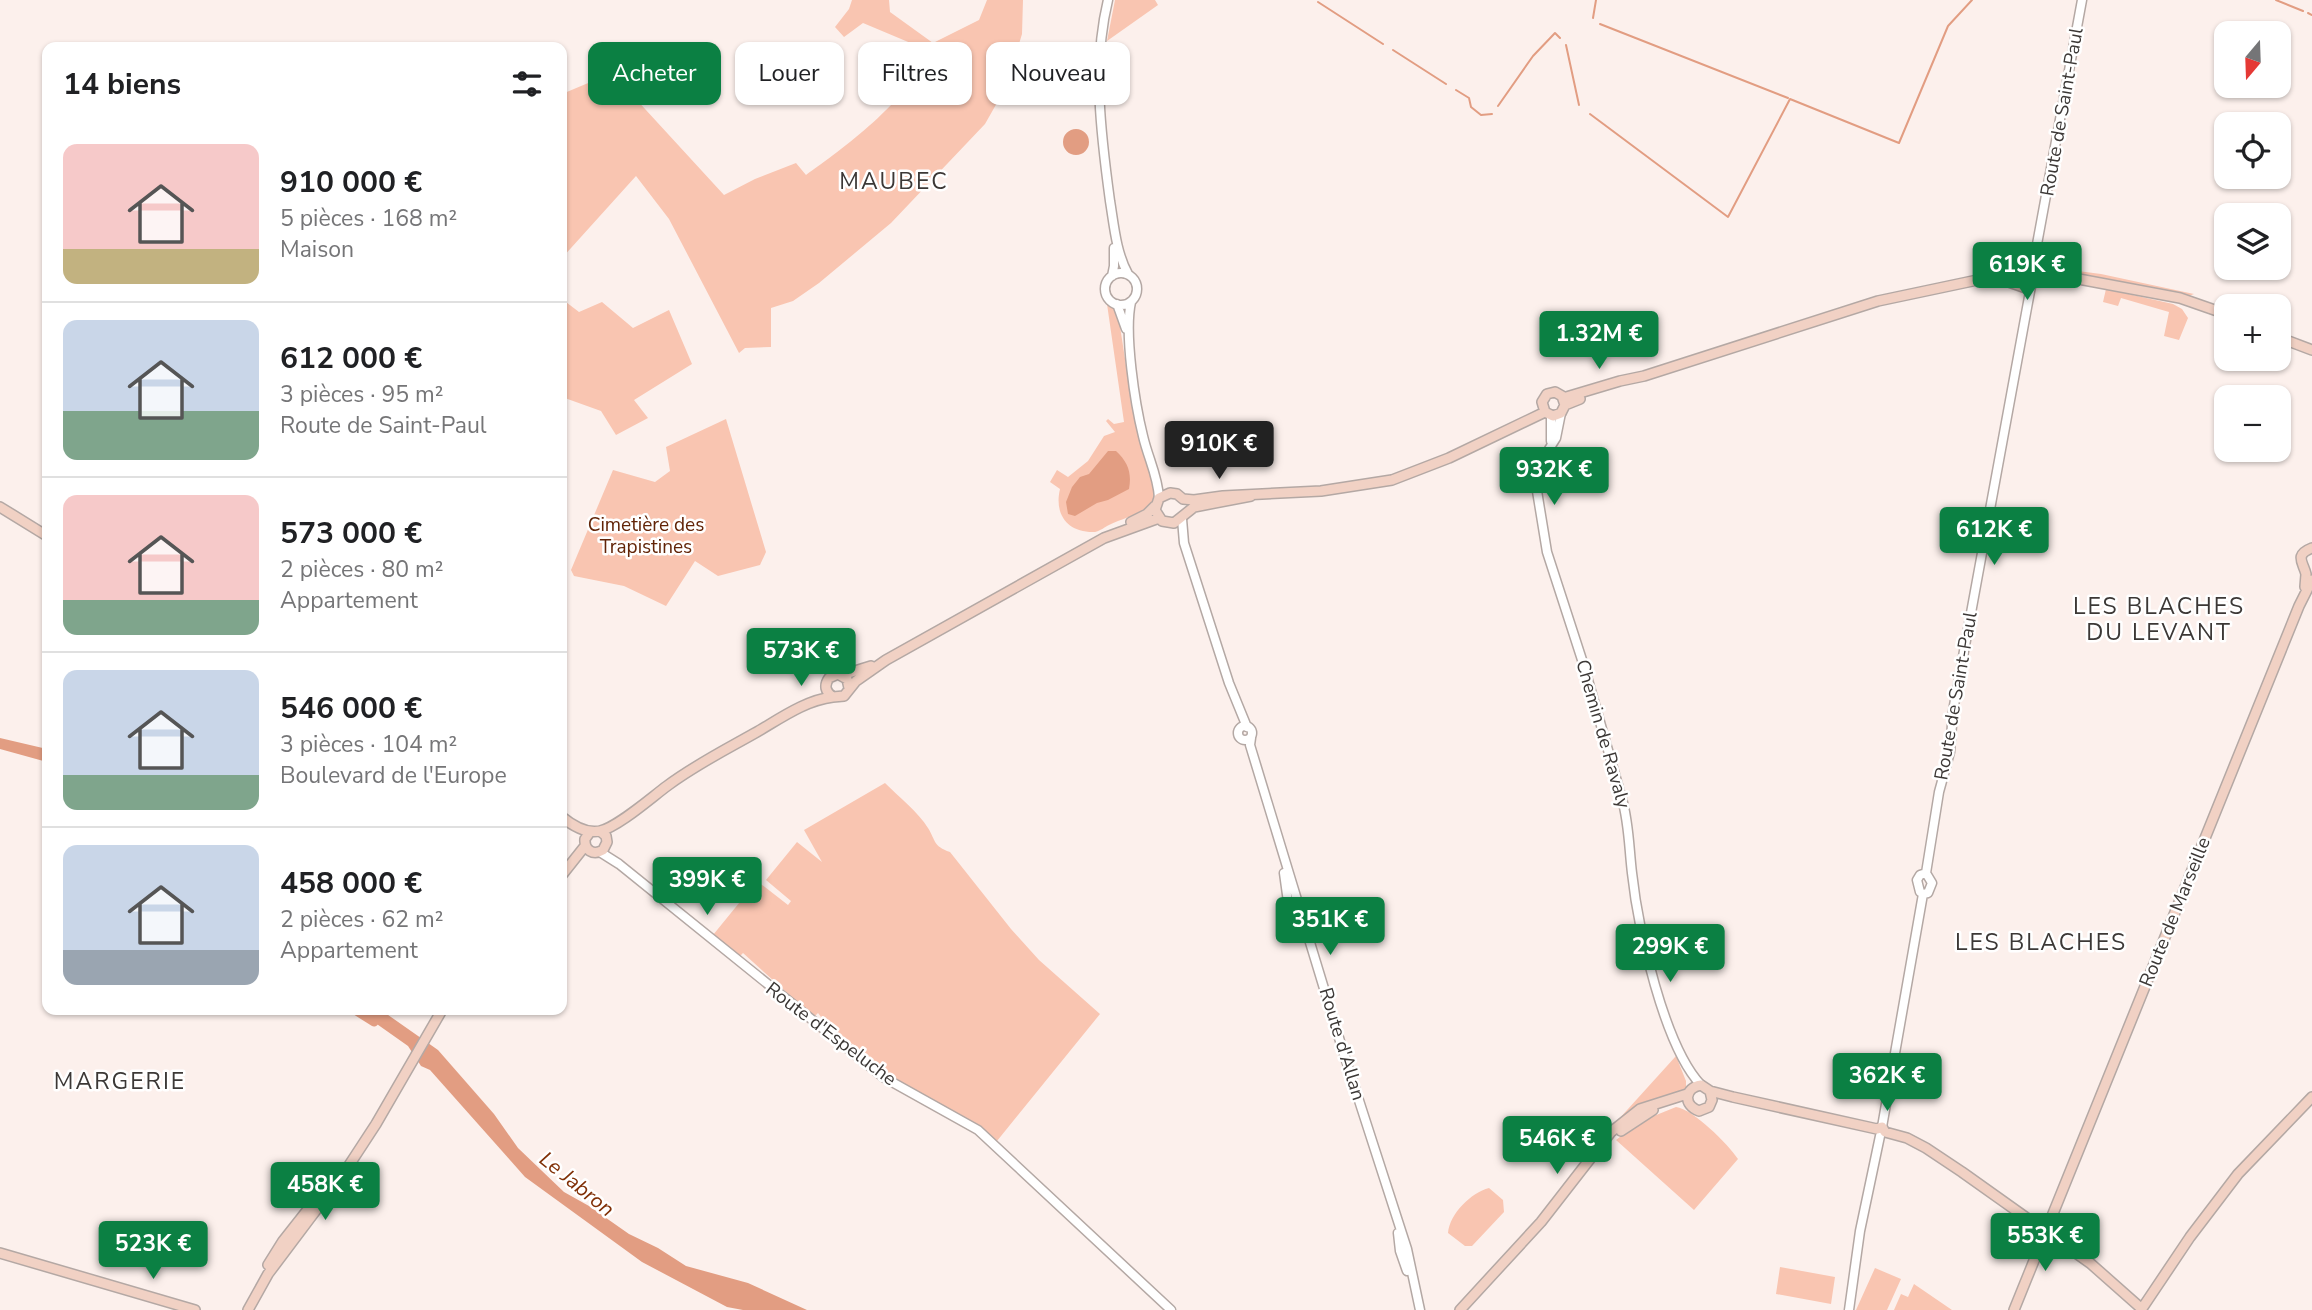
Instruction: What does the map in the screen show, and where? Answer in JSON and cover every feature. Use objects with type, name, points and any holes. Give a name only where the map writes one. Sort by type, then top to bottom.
[{"type":"main road","points":[[2018,285],[2012,279],[2013,271],[2018,264],[2023,263],[2076,280],[2180,298],[2214,311]]},
{"type":"main road","points":[[2033,284],[2035,269]]},
{"type":"main road","points":[[1183,499],[1321,491],[1371,485],[1402,477],[1546,411],[1644,376],[1878,301],[2013,271]]},
{"type":"main road","points":[[1969,282],[1997,280],[2018,285],[2076,280]]},
{"type":"main road","points":[[2291,342],[2309,348]]},
{"type":"main road","points":[[1546,411],[1543,397],[1550,393],[1558,393],[1563,405]]},
{"type":"main road","points":[[567,870],[621,820],[694,767],[794,711],[816,701],[844,696],[856,681],[886,660],[1147,514],[1157,502],[1170,493],[1183,499],[1186,506],[1184,516]]},
{"type":"main road","points":[[1104,538],[1159,518],[1170,524],[1195,507],[1251,496]]},
{"type":"main road","points":[[1157,502],[1159,518]]},
{"type":"main road","points":[[0,507],[42,533]]},
{"type":"main road","name":"Route de Marseille","points":[[2014,1310],[2305,592],[2310,575],[2301,565],[2301,557],[2305,551],[2312,548]]},
{"type":"main road","points":[[794,711],[816,695],[832,676],[886,660]]},
{"type":"main road","points":[[842,675],[849,682],[849,688]]},
{"type":"main road","points":[[825,684],[827,692],[833,697]]},
{"type":"main road","name":"Route d'Espeluche","points":[[567,821],[596,842]]},
{"type":"main road","points":[[245,1310],[268,1274],[366,1140],[439,1015]]},
{"type":"main road","points":[[1706,1088],[1712,1096],[1711,1104]]},
{"type":"main road","points":[[1468,1310],[1536,1237],[1615,1136],[1629,1124],[1655,1109],[1706,1088],[1733,1097],[1907,1138],[1943,1158],[2090,1263],[2142,1310],[2190,1237],[2238,1174],[2312,1097]]},
{"type":"main road","points":[[1688,1096],[1699,1111],[1733,1097]]},
{"type":"main road","points":[[1460,1310],[1541,1222],[1611,1132],[1640,1109],[1688,1096]]},
{"type":"main road","points":[[0,1253],[195,1310]]},
{"type":"main road","points":[[102,1282],[181,1310]]},
{"type":"street","points":[[1108,0],[1101,43],[1100,106],[1119,254],[1137,286],[1136,295],[1131,302],[1129,339]]},
{"type":"street","name":"Route de Saint-Paul","points":[[2035,269],[2082,0]]},
{"type":"street","name":"Route de Saint-Paul","points":[[2023,263],[2042,225]]},
{"type":"street","points":[[1115,231],[1114,266],[1105,291],[1109,299],[1117,304],[1129,339],[1143,437],[1156,475],[1157,502]]},
{"type":"street","points":[[1112,276],[1118,273],[1128,274]]},
{"type":"street","name":"Route de Saint-Paul","points":[[1881,1131],[1923,894],[1917,880],[1920,875],[1926,873],[1937,799],[1950,752],[1955,699],[2033,284]]},
{"type":"street","name":"Route de Saint-Paul","points":[[2018,285],[2025,296],[2026,311]]},
{"type":"street","points":[[1117,304],[1131,302]]},
{"type":"street","name":"Chemin de Ravaly","points":[[1563,405],[1558,433],[1536,470],[1547,552],[1584,666],[1628,820],[1637,905],[1652,974],[1683,1059],[1693,1077],[1706,1088]]},
{"type":"street","points":[[1546,411],[1553,427],[1551,444]]},
{"type":"street","points":[[1156,475],[1170,493]]},
{"type":"street","points":[[1184,516],[1184,543]]},
{"type":"street","points":[[1170,524],[1184,543]]},
{"type":"street","name":"Route d'Allan","points":[[1184,543],[1244,727],[1252,731],[1247,739],[1336,1030],[1407,1249],[1418,1310]]},
{"type":"street","name":"Route d'Espeluche","points":[[596,842],[619,864],[883,1077],[978,1130],[1171,1310]]},
{"type":"street","name":"Chemin de Ravaly","points":[[1683,1059],[1688,1096]]},
{"type":"street","points":[[1849,1310],[1860,1231],[1881,1131]]},
{"type":"green space","points":[[852,0],[889,0],[890,12],[932,42],[908,42],[863,23],[844,37],[835,27],[849,9]]},
{"type":"green space","points":[[987,0],[1023,0],[1020,42],[986,42],[986,105],[996,105],[985,124],[891,223],[819,283],[793,301],[771,308],[771,347],[745,348],[739,353],[669,219],[636,176],[567,252],[567,92],[588,83],[588,105],[641,105],[724,195],[796,163],[806,175],[855,138],[890,106],[972,105],[972,42],[935,42],[979,20]]},
{"type":"green space","points":[[1115,0],[1155,0],[1158,5],[1107,41]]},
{"type":"green space","points":[[2050,264],[2055,268],[2101,274],[2194,294],[2186,297],[2119,281],[2047,271]]},
{"type":"green space","points":[[2106,289],[2173,304],[2182,309],[2188,318],[2179,340],[2164,336],[2169,312],[2121,298],[2118,306],[2103,302]]},
{"type":"green space","points":[[602,302],[633,328],[669,310],[692,364],[634,400],[648,418],[616,435],[601,411],[567,399],[567,303],[579,312]]},
{"type":"green space","points":[[1107,304],[1116,310],[1119,320],[1134,417],[1155,494],[1152,502],[1142,511],[1097,531],[1085,531],[1077,529],[1065,520],[1059,506],[1060,489],[1050,482],[1057,470],[1068,477],[1088,461],[1104,436],[1115,432],[1106,421],[1108,419],[1114,424],[1124,422]]},
{"type":"green space","name":"Cimetière des Trapistines","points":[[726,419],[766,552],[760,565],[718,576],[695,561],[666,606],[624,586],[574,576],[571,570],[613,470],[655,482],[670,471],[666,447]]},
{"type":"green space","points":[[885,783],[919,816],[936,843],[950,852],[1039,960],[1100,1014],[997,1141],[981,1126],[888,1075],[856,1050],[858,1047],[843,1039],[820,1019],[818,1013],[814,1017],[743,953],[740,956],[713,935],[757,881],[788,905],[791,901],[766,880],[797,842],[822,862],[804,830]]},
{"type":"green space","points":[[1676,1056],[1686,1081],[1686,1088],[1682,1093],[1651,1100],[1618,1120]]},
{"type":"green space","points":[[1676,1107],[1700,1120],[1738,1159],[1694,1210],[1616,1140],[1639,1122]]},
{"type":"green space","points":[[1489,1188],[1503,1200],[1504,1212],[1472,1246],[1465,1246],[1448,1233],[1453,1218],[1462,1205],[1475,1194]]},
{"type":"green space","points":[[1780,1267],[1835,1277],[1831,1304],[1776,1294]]},
{"type":"green space","points":[[1875,1268],[1901,1279],[1887,1310],[1856,1310]]},
{"type":"green space","points":[[1914,1284],[1952,1310],[1894,1310],[1901,1294],[1908,1297]]},
{"type":"shaded area","points":[[1076,129],[1085,133],[1089,142],[1085,151],[1076,155],[1067,151],[1063,142],[1067,133]]},
{"type":"shaded area","points":[[1108,451],[1116,451],[1124,459],[1130,478],[1129,489],[1075,516],[1068,514],[1066,502],[1072,487],[1080,477],[1089,474]]},
{"type":"shaded area","points":[[0,738],[42,748],[42,761],[0,749]]},
{"type":"shaded area","points":[[364,1015],[388,1015],[438,1050],[494,1114],[518,1148],[564,1192],[629,1234],[686,1266],[748,1283],[807,1310],[743,1310],[727,1307],[642,1262],[525,1177],[430,1070],[421,1066],[408,1046]]},
{"type":"waterway","points":[[1593,18],[1596,0]]},
{"type":"waterway","points":[[1590,114],[1728,217],[1790,99],[1899,143],[1948,26],[1972,0]]},
{"type":"waterway","points":[[2276,0],[2303,11]]},
{"type":"waterway","points":[[1318,2],[1383,44]]},
{"type":"waterway","points":[[2308,13],[2312,15]]},
{"type":"waterway","points":[[1600,24],[1788,98]]},
{"type":"waterway","points":[[1498,106],[1533,56],[1555,33],[1560,38]]},
{"type":"waterway","points":[[1566,45],[1579,105]]},
{"type":"waterway","points":[[1393,50],[1446,84]]},
{"type":"waterway","points":[[1456,90],[1469,98],[1471,107],[1481,115],[1492,114]]},
{"type":"waterway","name":"Le Jabron","points":[[363,1015],[374,1022]]},
{"type":"district","name":"MAUBEC","points":[[894,181]]},
{"type":"district","name":"LES BLACHES DU LEVANT","points":[[2159,619]]},
{"type":"district","name":"LES BLACHES","points":[[2041,942]]},
{"type":"district","name":"MARGERIE","points":[[120,1081]]}]
